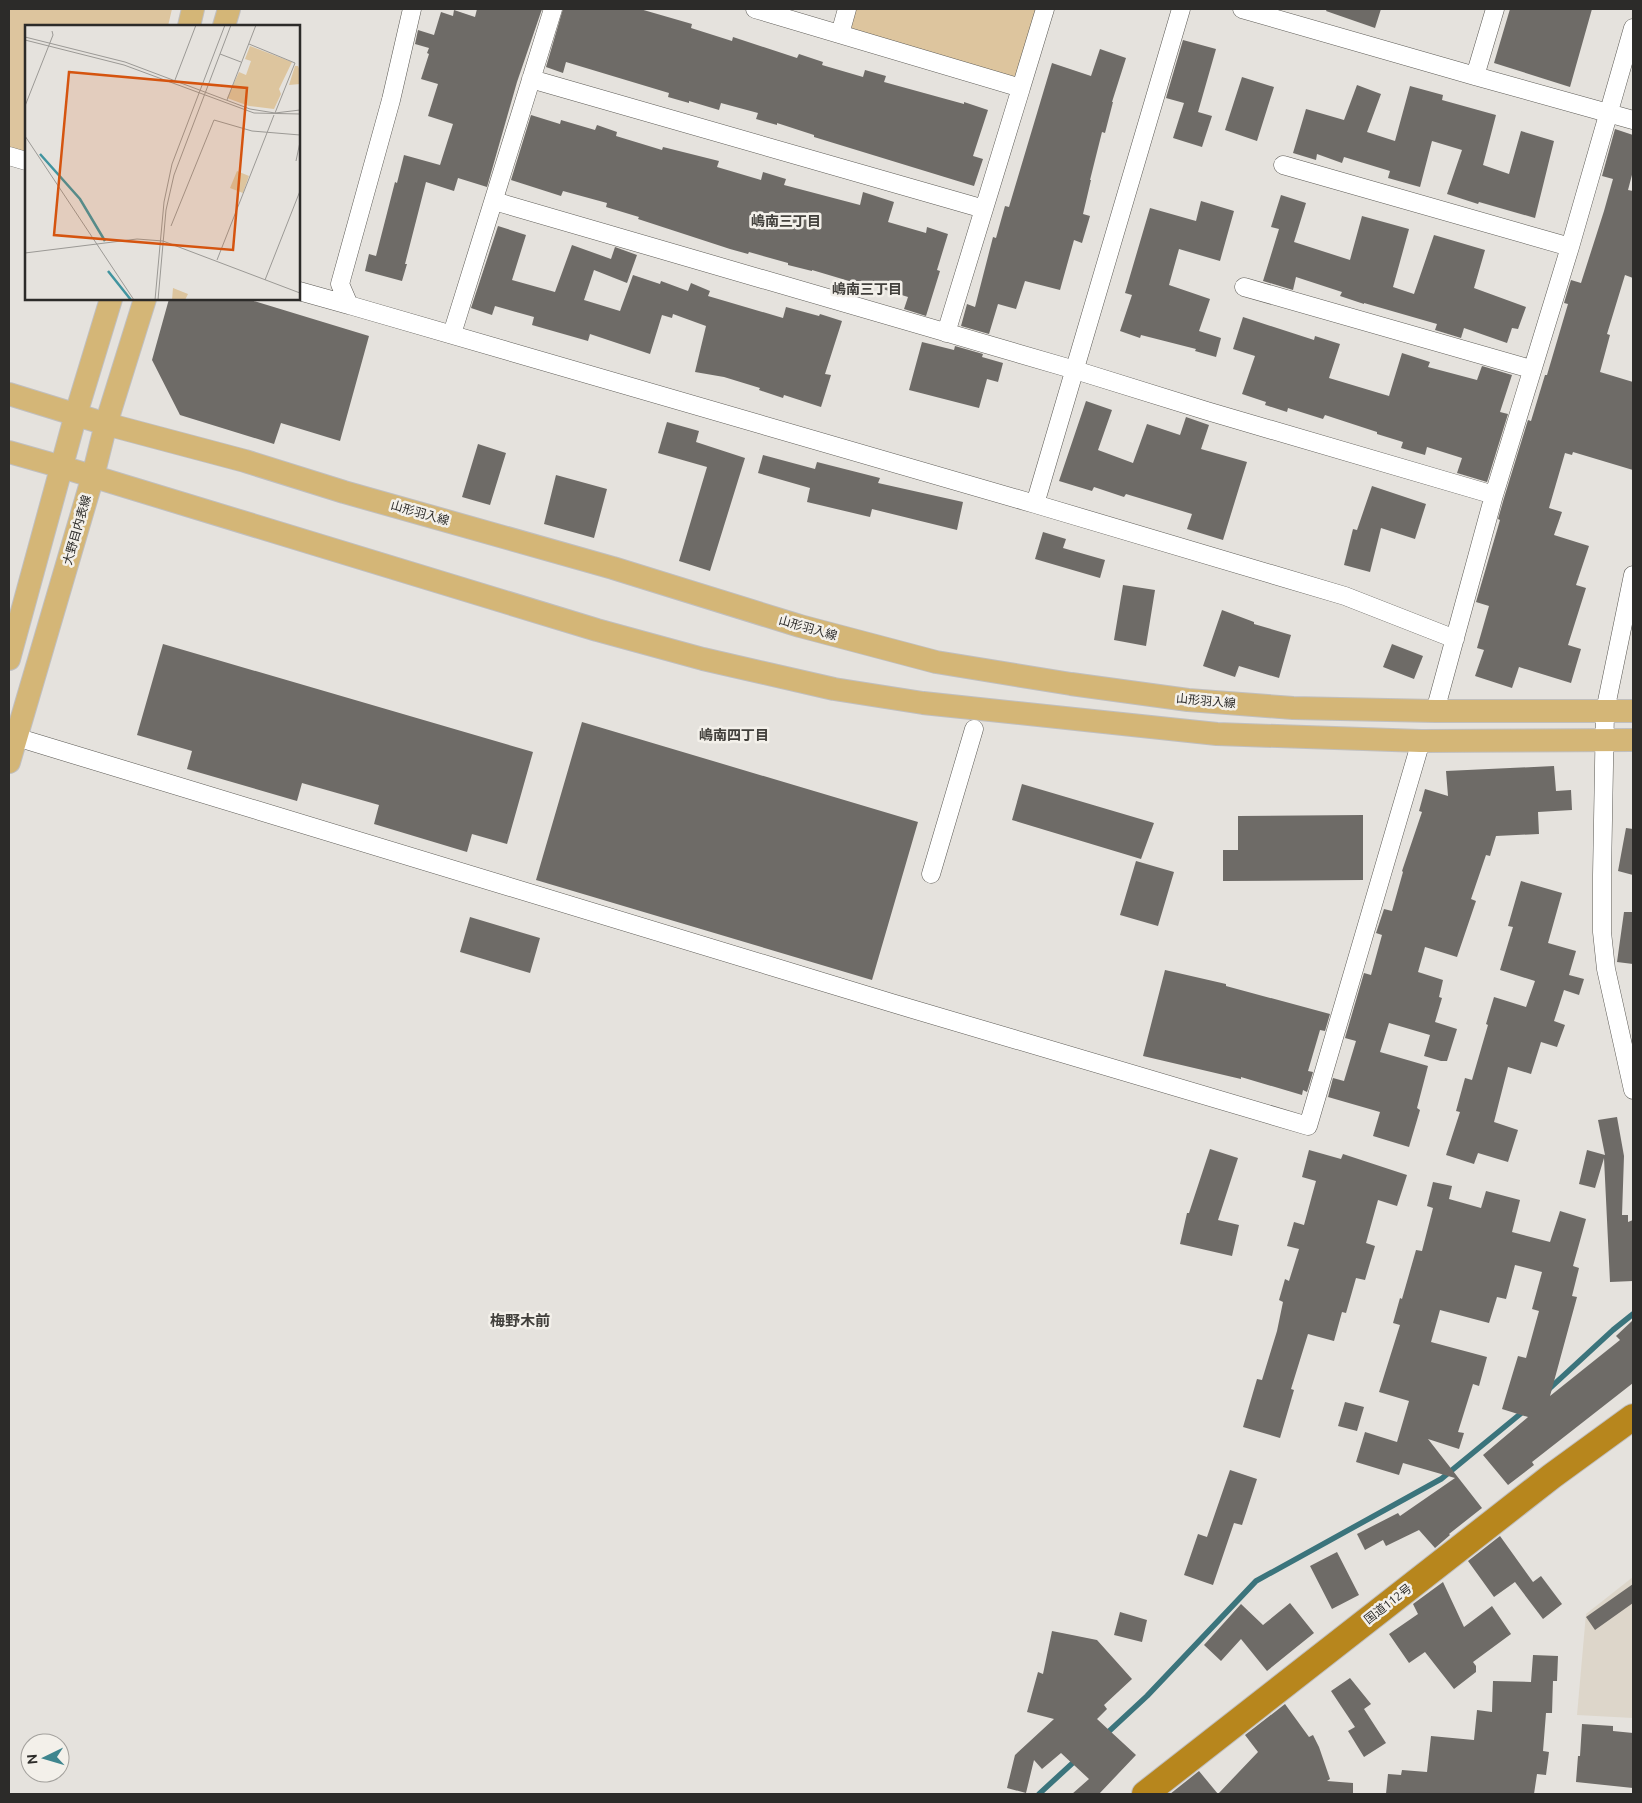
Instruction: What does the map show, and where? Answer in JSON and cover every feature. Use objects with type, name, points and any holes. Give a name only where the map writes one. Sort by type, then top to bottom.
[{"type":"highway","name":"国道112号","points":[[1145,1794],[1552,1476],[1633,1417]]},
{"type":"main road","points":[[189,25],[194,9]]},
{"type":"main road","points":[[224,25],[229,9]]},
{"type":"main road","points":[[9,659],[76,414],[111,300]]},
{"type":"main road","name":"大野目内表線","points":[[9,762],[93,476],[106,424],[145,300]]},
{"type":"main road","name":"山形羽入線","points":[[9,394],[106,424],[614,568],[800,626],[936,662],[1188,700],[1293,708],[1435,711],[1633,711]]},
{"type":"main road","points":[[9,452],[597,630],[703,658],[834,689],[923,703],[1217,734],[1421,741],[1633,740]]},
{"type":"street","points":[[349,305],[340,284],[391,100],[412,9]]},
{"type":"street","points":[[452,334],[552,9]]},
{"type":"street","points":[[755,9],[1021,88]]},
{"type":"street","points":[[840,34],[847,9]]},
{"type":"street","points":[[946,332],[1046,9]]},
{"type":"street","points":[[1035,504],[1181,9]]},
{"type":"street","points":[[1242,9],[1633,120]]},
{"type":"street","points":[[1475,76],[1495,9]]},
{"type":"street","points":[[1435,711],[1494,496],[1570,247],[1633,28]]},
{"type":"street","points":[[531,79],[984,209]]},
{"type":"street","points":[[9,156],[25,161]]},
{"type":"street","points":[[1283,165],[1570,247]]},
{"type":"street","points":[[494,201],[1075,370],[1206,411],[1494,496]]},
{"type":"street","points":[[1244,287],[1532,369]]},
{"type":"street","points":[[300,291],[1035,504],[1345,596],[1455,639]]},
{"type":"street","points":[[1633,575],[1605,711],[1602,932],[1606,969],[1633,1090]]},
{"type":"street","points":[[931,874],[974,729]]},
{"type":"street","points":[[16,737],[892,1004],[1308,1126],[1421,741]]},
{"type":"shaded area","points":[[9,9],[172,9],[168,25],[25,25],[25,156],[9,149]]},
{"type":"shaded area","points":[[847,9],[1045,9],[1021,88],[840,34]]},
{"type":"shaded area","points":[[1633,1577],[1633,1718],[1577,1715],[1586,1614]]},
{"type":"building","points":[[477,9],[542,9],[517,82],[487,187],[458,178],[454,191],[426,182],[402,281],[365,271],[369,254],[376,256],[404,155],[440,165],[453,124],[428,116],[438,84],[421,79],[429,48],[415,44],[418,30],[434,35],[441,12],[453,16],[454,10],[475,17]]},
{"type":"building","points":[[563,9],[640,9],[692,24],[691,28],[732,41],[733,37],[797,58],[799,54],[823,62],[822,65],[863,77],[865,70],[886,76],[884,82],[988,110],[973,156],[983,159],[974,186],[814,137],[814,135],[777,123],[777,125],[756,119],[758,113],[721,103],[719,110],[689,101],[689,103],[668,97],[669,93],[566,62],[563,73],[546,67]]},
{"type":"building","points":[[1327,9],[1381,9],[1375,28],[1326,11]]},
{"type":"building","points":[[1510,9],[1592,9],[1570,87],[1494,63]]},
{"type":"building","points":[[1183,40],[1216,49],[1198,112],[1212,116],[1202,147],[1173,138],[1184,103],[1166,98]]},
{"type":"building","points":[[1100,49],[1126,58],[1112,102],[1105,133],[1102,132],[1090,180],[1083,214],[1090,216],[1082,243],[1074,240],[1060,290],[1025,281],[1016,309],[998,304],[989,334],[961,326],[967,304],[975,307],[993,237],[996,238],[1005,206],[1009,207],[1052,63],[1091,76]]},
{"type":"building","points":[[1242,77],[1274,87],[1257,141],[1225,130]]},
{"type":"building","points":[[1357,85],[1381,94],[1367,132],[1395,141],[1410,86],[1443,95],[1442,100],[1496,115],[1483,165],[1509,174],[1521,131],[1554,141],[1535,218],[1447,194],[1462,150],[1432,141],[1420,187],[1388,178],[1390,171],[1344,157],[1342,163],[1317,154],[1316,160],[1293,153],[1306,109],[1344,120]]},
{"type":"building","points":[[531,115],[560,124],[561,120],[595,130],[597,125],[617,132],[616,136],[662,150],[663,147],[719,161],[717,167],[761,180],[763,172],[786,179],[784,185],[860,205],[863,192],[894,202],[888,222],[926,233],[927,227],[948,234],[937,270],[940,271],[926,316],[904,309],[908,297],[870,285],[868,291],[848,285],[849,281],[788,265],[788,263],[749,252],[748,254],[730,249],[638,219],[639,217],[606,207],[607,203],[563,191],[561,196],[511,180]]},
{"type":"building","points":[[1615,129],[1633,135],[1633,171],[1628,190],[1633,191],[1633,278],[1625,275],[1607,334],[1610,335],[1600,372],[1633,382],[1633,470],[1573,452],[1572,455],[1565,453],[1549,508],[1562,512],[1554,535],[1589,546],[1576,585],[1586,588],[1568,645],[1581,649],[1571,683],[1519,667],[1512,688],[1475,676],[1484,650],[1477,648],[1489,606],[1476,602],[1500,520],[1498,519],[1504,498],[1528,420],[1531,421],[1545,375],[1547,375],[1568,304],[1564,303],[1571,280],[1581,283],[1604,211],[1613,179],[1602,176]]},
{"type":"building","points":[[1281,195],[1306,203],[1294,242],[1350,260],[1362,216],[1409,229],[1393,287],[1414,294],[1434,235],[1485,250],[1474,288],[1526,307],[1518,329],[1512,328],[1507,343],[1464,328],[1461,338],[1435,330],[1437,324],[1340,296],[1342,292],[1296,277],[1293,290],[1263,281],[1279,229],[1271,227]]},
{"type":"building","points":[[1201,201],[1234,211],[1220,261],[1179,249],[1169,285],[1210,299],[1199,331],[1221,338],[1216,357],[1195,351],[1196,349],[1141,335],[1140,338],[1120,331],[1132,295],[1125,293],[1150,208],[1196,221]]},
{"type":"building","points":[[498,226],[526,235],[512,280],[555,292],[572,245],[611,259],[615,247],[637,255],[627,283],[594,270],[584,300],[620,311],[633,275],[660,284],[661,281],[688,291],[691,283],[710,291],[708,296],[783,318],[786,307],[842,321],[825,374],[831,375],[821,407],[784,395],[783,398],[759,390],[760,388],[724,377],[695,372],[706,326],[673,314],[672,318],[662,315],[650,354],[590,334],[588,341],[532,325],[534,317],[495,306],[492,315],[471,308]]},
{"type":"building","points":[[169,300],[250,300],[369,336],[340,441],[281,423],[274,444],[180,415],[152,360]]},
{"type":"building","points":[[1243,317],[1314,340],[1315,336],[1340,344],[1329,378],[1389,396],[1402,353],[1430,362],[1428,367],[1477,380],[1482,366],[1512,375],[1500,412],[1508,414],[1487,482],[1457,473],[1462,458],[1427,447],[1425,455],[1401,448],[1403,442],[1377,434],[1377,432],[1325,415],[1323,419],[1288,408],[1287,412],[1265,405],[1266,402],[1242,394],[1255,356],[1233,349]]},
{"type":"building","points":[[922,342],[954,350],[955,346],[983,354],[982,357],[1003,363],[998,382],[987,379],[979,408],[909,390]]},
{"type":"building","points":[[1086,401],[1112,410],[1098,450],[1133,463],[1147,424],[1180,435],[1186,417],[1209,425],[1201,449],[1247,462],[1223,540],[1187,529],[1192,514],[1126,494],[1124,497],[1094,487],[1092,491],[1059,481]]},
{"type":"building","points":[[667,422],[699,431],[696,442],[745,458],[710,571],[679,561],[707,467],[658,453]]},
{"type":"building","points":[[478,444],[506,453],[490,505],[462,497]]},
{"type":"building","points":[[763,455],[815,469],[817,462],[880,478],[878,483],[963,502],[957,530],[872,509],[870,517],[807,502],[810,488],[758,473]]},
{"type":"building","points":[[556,475],[607,489],[594,538],[544,524]]},
{"type":"building","points":[[1372,486],[1426,504],[1415,539],[1381,528],[1370,572],[1344,565],[1353,529],[1357,530]]},
{"type":"building","points":[[1043,532],[1066,539],[1063,548],[1105,560],[1100,578],[1035,559]]},
{"type":"building","points":[[1123,585],[1155,590],[1146,646],[1114,640]]},
{"type":"building","points":[[1222,610],[1254,622],[1254,624],[1291,635],[1279,678],[1239,666],[1235,677],[1203,666]]},
{"type":"building","points":[[163,644],[533,752],[507,844],[472,834],[467,852],[374,824],[379,805],[302,783],[297,801],[187,769],[192,751],[137,735]]},
{"type":"building","points":[[1392,644],[1423,656],[1414,679],[1383,667]]},
{"type":"building","points":[[582,722],[918,822],[872,980],[536,880]]},
{"type":"building","points":[[1554,766],[1556,791],[1571,790],[1572,810],[1538,812],[1539,834],[1496,836],[1490,856],[1486,855],[1471,899],[1476,901],[1457,957],[1425,947],[1418,972],[1443,980],[1439,997],[1442,998],[1435,1022],[1457,1029],[1447,1061],[1424,1056],[1430,1035],[1389,1023],[1380,1052],[1428,1066],[1417,1108],[1420,1110],[1409,1147],[1373,1136],[1380,1112],[1328,1097],[1333,1078],[1344,1081],[1356,1041],[1345,1038],[1364,973],[1371,975],[1382,935],[1376,933],[1384,909],[1392,911],[1402,871],[1422,812],[1419,811],[1425,789],[1448,796],[1446,771]]},
{"type":"building","points":[[1022,784],[1154,823],[1141,859],[1012,820]]},
{"type":"building","points":[[1363,815],[1363,880],[1223,881],[1223,850],[1238,850],[1238,816]]},
{"type":"building","points":[[1626,828],[1633,829],[1633,875],[1618,871]]},
{"type":"building","points":[[1136,861],[1174,872],[1158,926],[1120,915]]},
{"type":"building","points":[[1521,881],[1562,893],[1548,943],[1576,951],[1569,975],[1584,979],[1579,995],[1564,990],[1554,1021],[1565,1025],[1557,1047],[1541,1042],[1531,1074],[1508,1067],[1494,1122],[1518,1130],[1508,1162],[1478,1153],[1474,1164],[1446,1155],[1460,1112],[1456,1111],[1465,1078],[1472,1080],[1494,997],[1526,1007],[1535,981],[1500,970],[1513,927],[1508,926]]},
{"type":"building","points":[[1624,912],[1633,912],[1633,964],[1617,962]]},
{"type":"building","points":[[470,917],[540,938],[530,973],[460,952]]},
{"type":"building","points":[[1165,970],[1226,984],[1226,986],[1330,1014],[1325,1031],[1320,1030],[1308,1071],[1313,1072],[1307,1092],[1303,1090],[1302,1095],[1241,1077],[1241,1079],[1143,1056]]},
{"type":"building","points":[[1617,1117],[1624,1156],[1622,1215],[1628,1215],[1628,1222],[1633,1220],[1633,1281],[1610,1282],[1604,1158],[1595,1188],[1579,1184],[1587,1150],[1605,1155],[1598,1120]]},
{"type":"building","points":[[1210,1149],[1238,1158],[1218,1220],[1239,1225],[1232,1256],[1180,1244],[1187,1213],[1189,1213]]},
{"type":"building","points":[[1309,1150],[1341,1159],[1343,1154],[1407,1175],[1397,1206],[1378,1200],[1366,1243],[1375,1246],[1365,1280],[1356,1278],[1346,1313],[1342,1312],[1334,1341],[1308,1334],[1291,1389],[1294,1390],[1280,1438],[1243,1427],[1257,1379],[1262,1380],[1277,1331],[1283,1302],[1279,1300],[1285,1279],[1289,1281],[1299,1249],[1287,1246],[1294,1222],[1304,1225],[1316,1181],[1302,1177]]},
{"type":"building","points":[[1433,1182],[1452,1186],[1449,1199],[1481,1208],[1486,1191],[1520,1200],[1512,1232],[1550,1242],[1560,1211],[1586,1219],[1573,1266],[1579,1268],[1572,1296],[1577,1297],[1550,1396],[1620,1340],[1616,1336],[1633,1320],[1633,1383],[1532,1462],[1534,1465],[1508,1485],[1483,1455],[1528,1417],[1502,1409],[1518,1356],[1526,1358],[1539,1311],[1532,1309],[1542,1272],[1515,1265],[1506,1299],[1497,1297],[1489,1323],[1440,1310],[1431,1342],[1487,1357],[1479,1386],[1473,1384],[1458,1432],[1464,1433],[1459,1449],[1428,1439],[1482,1508],[1449,1534],[1435,1548],[1419,1530],[1386,1546],[1383,1540],[1365,1550],[1357,1534],[1398,1513],[1400,1516],[1455,1478],[1403,1463],[1399,1475],[1356,1462],[1365,1432],[1397,1442],[1409,1401],[1379,1392],[1400,1325],[1393,1323],[1400,1298],[1402,1299],[1416,1250],[1422,1251],[1433,1208],[1427,1206]]},
{"type":"building","points":[[1345,1402],[1364,1407],[1357,1431],[1338,1426]]},
{"type":"building","points":[[1230,1470],[1257,1479],[1242,1525],[1234,1523],[1213,1585],[1184,1575],[1198,1534],[1207,1537]]},
{"type":"building","points":[[1500,1536],[1533,1582],[1541,1576],[1562,1604],[1543,1619],[1515,1582],[1494,1597],[1468,1561]]},
{"type":"building","points":[[1337,1552],[1359,1595],[1332,1609],[1310,1566]]},
{"type":"building","points":[[1443,1582],[1464,1627],[1492,1606],[1511,1634],[1473,1662],[1476,1666],[1476,1672],[1454,1689],[1425,1652],[1409,1663],[1389,1634],[1418,1614],[1413,1604]]},
{"type":"building","points":[[1633,1584],[1633,1603],[1595,1630],[1586,1617]]},
{"type":"building","points":[[1290,1603],[1314,1633],[1267,1671],[1241,1639],[1221,1661],[1204,1645],[1241,1604],[1263,1625]]},
{"type":"building","points":[[1120,1612],[1147,1620],[1142,1642],[1114,1635]]},
{"type":"building","points":[[1052,1631],[1097,1640],[1132,1679],[1104,1705],[1107,1709],[1097,1719],[1136,1755],[1099,1794],[1072,1794],[1089,1779],[1061,1753],[1042,1769],[1034,1760],[1026,1793],[1007,1788],[1015,1755],[1054,1719],[1027,1712],[1038,1672],[1043,1674]]},
{"type":"building","points":[[1533,1655],[1558,1656],[1557,1681],[1553,1681],[1552,1713],[1546,1713],[1543,1751],[1549,1752],[1546,1775],[1537,1774],[1534,1794],[1386,1794],[1388,1774],[1401,1775],[1402,1770],[1427,1772],[1431,1736],[1474,1740],[1477,1710],[1492,1712],[1493,1681],[1531,1682]]},
{"type":"building","points":[[1350,1678],[1371,1704],[1364,1709],[1386,1743],[1364,1757],[1348,1731],[1355,1727],[1331,1691]]},
{"type":"building","points":[[1285,1704],[1309,1737],[1313,1735],[1330,1779],[1327,1781],[1353,1783],[1353,1794],[1218,1794],[1258,1752],[1245,1735]]},
{"type":"building","points":[[1582,1724],[1613,1726],[1613,1731],[1633,1733],[1633,1788],[1576,1782]]},
{"type":"building","points":[[1199,1771],[1218,1794],[1170,1794]]},
{"type":"waterway","points":[[1549,1389],[1633,1314]]},
{"type":"waterway","points":[[1105,1735],[1147,1696],[1256,1581],[1441,1479],[1525,1410]]},
{"type":"waterway","points":[[1039,1794],[1077,1759]]},
{"type":"district","name":"嶋南三丁目","points":[[786,221]]},
{"type":"district","name":"嶋南三丁目","points":[[867,289]]},
{"type":"district","name":"嶋南四丁目","points":[[734,735]]},
{"type":"district","name":"梅野木前","points":[[520,1321]]}]
